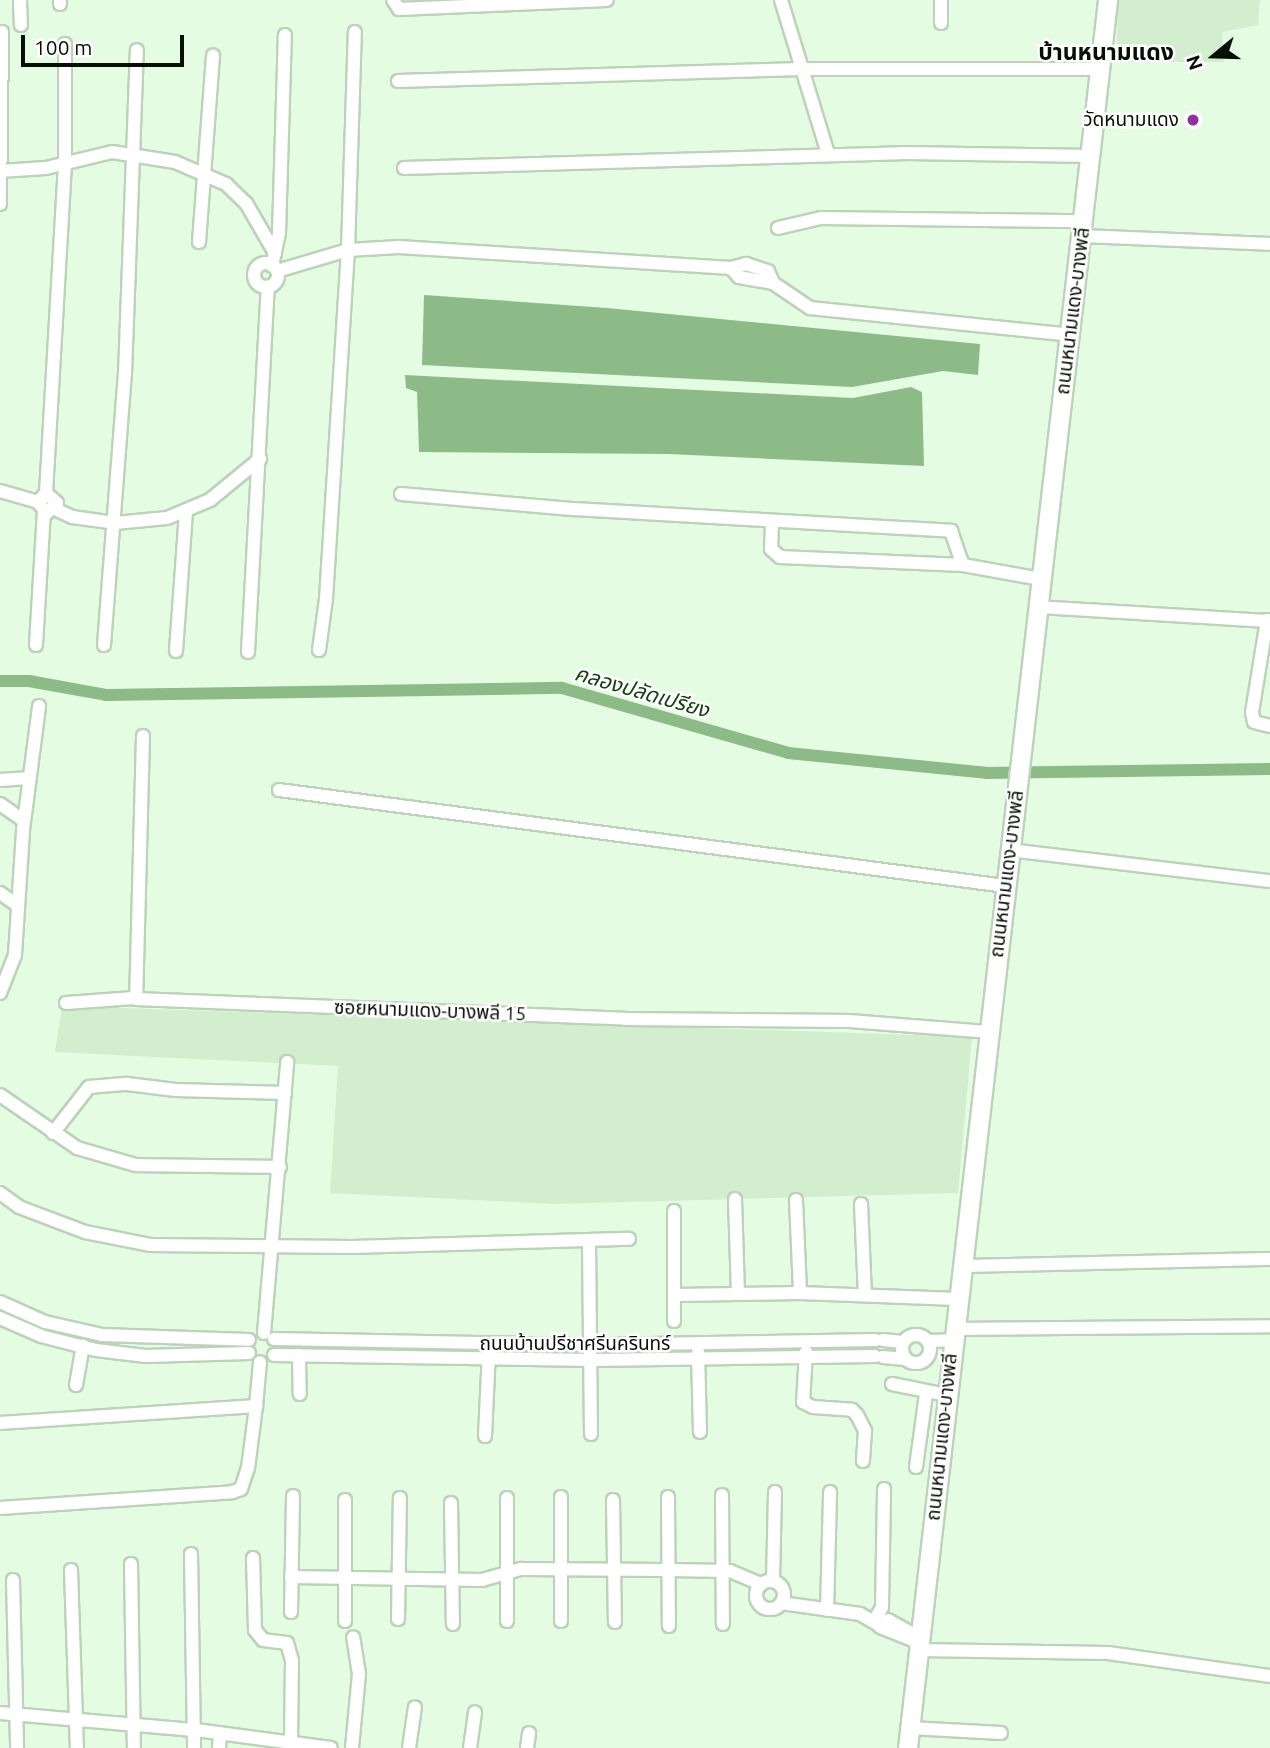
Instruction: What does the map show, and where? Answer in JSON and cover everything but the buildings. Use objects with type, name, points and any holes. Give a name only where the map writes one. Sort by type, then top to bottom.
[{"type":"main road","name":"ถนนหนามแดง-บางพลี","points":[[908,1748],[950,1360],[1108,0]]},
{"type":"street","points":[[20,0],[21,25]]},
{"type":"street","points":[[393,0],[399,9],[607,0]]},
{"type":"street","points":[[781,0],[828,155]]},
{"type":"street","points":[[941,0],[941,23]]},
{"type":"street","points":[[0,204],[2,32]]},
{"type":"street","points":[[319,650],[326,598],[348,250],[355,32]]},
{"type":"street","points":[[268,287],[276,281],[285,35]]},
{"type":"street","points":[[36,645],[65,161],[65,44]]},
{"type":"street","points":[[104,645],[115,523],[135,155],[137,50]]},
{"type":"street","points":[[198,242],[213,56]]},
{"type":"street","points":[[398,81],[802,69],[1101,69]]},
{"type":"street","points":[[1,171],[112,152],[204,172],[246,203],[275,263]]},
{"type":"street","points":[[404,169],[828,155],[1091,156]]},
{"type":"street","points":[[778,228],[821,218],[1083,229],[1270,244]]},
{"type":"street","points":[[268,287],[257,283],[254,273],[264,264],[348,250],[399,247],[731,268],[738,277],[773,283],[810,308],[1070,335]]},
{"type":"street","points":[[248,652],[268,287]]},
{"type":"street","points":[[0,491],[46,504],[72,517],[115,523],[167,518],[210,500],[260,459]]},
{"type":"street","points":[[401,494],[772,522],[951,531],[963,565]]},
{"type":"street","points":[[176,651],[186,511]]},
{"type":"street","points":[[772,522],[771,549],[780,557],[963,565],[1041,579]]},
{"type":"street","points":[[1038,607],[1268,621],[1252,713],[1254,722],[1270,726]]},
{"type":"street","points":[[0,993],[15,955],[24,821],[39,706]]},
{"type":"street","points":[[134,998],[143,736]]},
{"type":"street","points":[[0,780],[30,778]]},
{"type":"street","points":[[279,790],[1005,886]]},
{"type":"street","points":[[0,804],[24,821]]},
{"type":"street","points":[[1009,850],[1270,880]]},
{"type":"street","points":[[0,893],[17,905]]},
{"type":"street","name":"ซอยหนามแดง-บางพลี 15","points":[[66,1003],[134,998],[612,1018],[849,1021],[988,1032]]},
{"type":"street","points":[[274,1355],[269,1336],[272,1246],[287,1062]]},
{"type":"street","points":[[53,1133],[89,1087],[285,1093]]},
{"type":"street","points":[[0,1096],[78,1148],[136,1165],[279,1167]]},
{"type":"street","points":[[0,1193],[19,1207],[85,1232],[150,1245],[272,1246],[628,1239]]},
{"type":"street","points":[[735,1199],[738,1294]]},
{"type":"street","points":[[796,1200],[800,1293]]},
{"type":"street","points":[[861,1204],[865,1294]]},
{"type":"street","points":[[674,1211],[674,1321]]},
{"type":"street","points":[[589,1241],[593,1345],[591,1434]]},
{"type":"street","points":[[961,1266],[1270,1259]]},
{"type":"street","points":[[676,1295],[800,1293],[957,1299]]},
{"type":"street","name":"ถนนบ้านปรีชาศรีนครินทร์","points":[[0,1302],[45,1322],[103,1335],[249,1347]]},
{"type":"street","name":"ถนนบ้านปรีชาศรีนครินทร์","points":[[0,1318],[41,1336],[146,1356],[249,1347],[269,1336],[593,1345],[879,1340],[903,1342]]},
{"type":"street","points":[[950,1360],[926,1358],[914,1363],[905,1359],[903,1342],[915,1334],[928,1341],[953,1335],[1270,1326]]},
{"type":"street","points":[[926,1358],[928,1341]]},
{"type":"street","points":[[806,1343],[803,1402],[814,1407],[852,1410],[858,1415],[865,1431],[863,1461]]},
{"type":"street","points":[[485,1436],[489,1344]]},
{"type":"street","points":[[698,1344],[700,1432]]},
{"type":"street","points":[[76,1385],[83,1346]]},
{"type":"street","points":[[0,1508],[232,1492],[241,1489],[245,1480],[260,1362],[249,1347]]},
{"type":"street","name":"ถนนบ้านปรีชาศรีนครินทร์","points":[[260,1362],[274,1355],[489,1360],[905,1359]]},
{"type":"street","points":[[299,1355],[300,1394]]},
{"type":"street","points":[[892,1384],[926,1394],[946,1395]]},
{"type":"street","points":[[916,1467],[926,1394]]},
{"type":"street","points":[[0,1423],[256,1406]]},
{"type":"street","points":[[881,1620],[884,1489]]},
{"type":"street","points":[[775,1492],[767,1583],[758,1603],[770,1609],[781,1603],[860,1614],[881,1620],[920,1643],[1108,1653],[1270,1676]]},
{"type":"street","points":[[827,1610],[830,1492]]},
{"type":"street","points":[[722,1495],[723,1624]]},
{"type":"street","points":[[290,1612],[293,1496]]},
{"type":"street","points":[[561,1497],[561,1621]]},
{"type":"street","points":[[667,1497],[669,1626]]},
{"type":"street","points":[[398,1619],[400,1498]]},
{"type":"street","points":[[507,1498],[507,1621]]},
{"type":"street","points":[[345,1500],[345,1621]]},
{"type":"street","points":[[613,1500],[615,1622]]},
{"type":"street","points":[[451,1503],[453,1624]]},
{"type":"street","points":[[191,1554],[196,1730],[194,1748]]},
{"type":"street","points":[[253,1558],[255,1630],[263,1640],[282,1640],[289,1649],[292,1745]]},
{"type":"street","points":[[131,1564],[134,1748]]},
{"type":"street","points":[[71,1570],[77,1748]]},
{"type":"street","points":[[291,1577],[490,1579],[507,1572],[561,1570],[722,1571],[783,1590],[781,1603]]},
{"type":"street","points":[[13,1580],[18,1748]]},
{"type":"street","points":[[352,1748],[359,1674],[353,1637]]},
{"type":"street","points":[[409,1748],[415,1707]]},
{"type":"street","points":[[470,1748],[475,1712]]},
{"type":"street","points":[[0,1713],[134,1723],[331,1748]]},
{"type":"street","points":[[910,1728],[1001,1733]]},
{"type":"street","points":[[219,1748],[220,1733]]},
{"type":"street","points":[[527,1748],[529,1733]]},
{"type":"shaded area","points":[[1118,0],[1260,0],[1258,25],[1222,32],[1224,62],[1116,62]]},
{"type":"shaded area","points":[[424,295],[607,308],[980,344],[978,375],[943,371],[852,387],[422,365]]},
{"type":"shaded area","points":[[405,375],[853,398],[911,387],[922,392],[924,466],[669,454],[419,452],[417,392],[406,388]]},
{"type":"shaded area","points":[[62,1006],[972,1037],[958,1193],[554,1204],[330,1193],[338,1066],[55,1052]]},
{"type":"waterway","name":"คลองปลัดเปรียง","points":[[0,681],[29,681],[106,695],[562,688],[788,753],[988,773],[1270,769]]},
{"type":"place","name":"วัดหนามแดง","points":[[1193,120]]},
{"type":"district","name":"บ้านหนามแดง","points":[[1106,52]]}]
